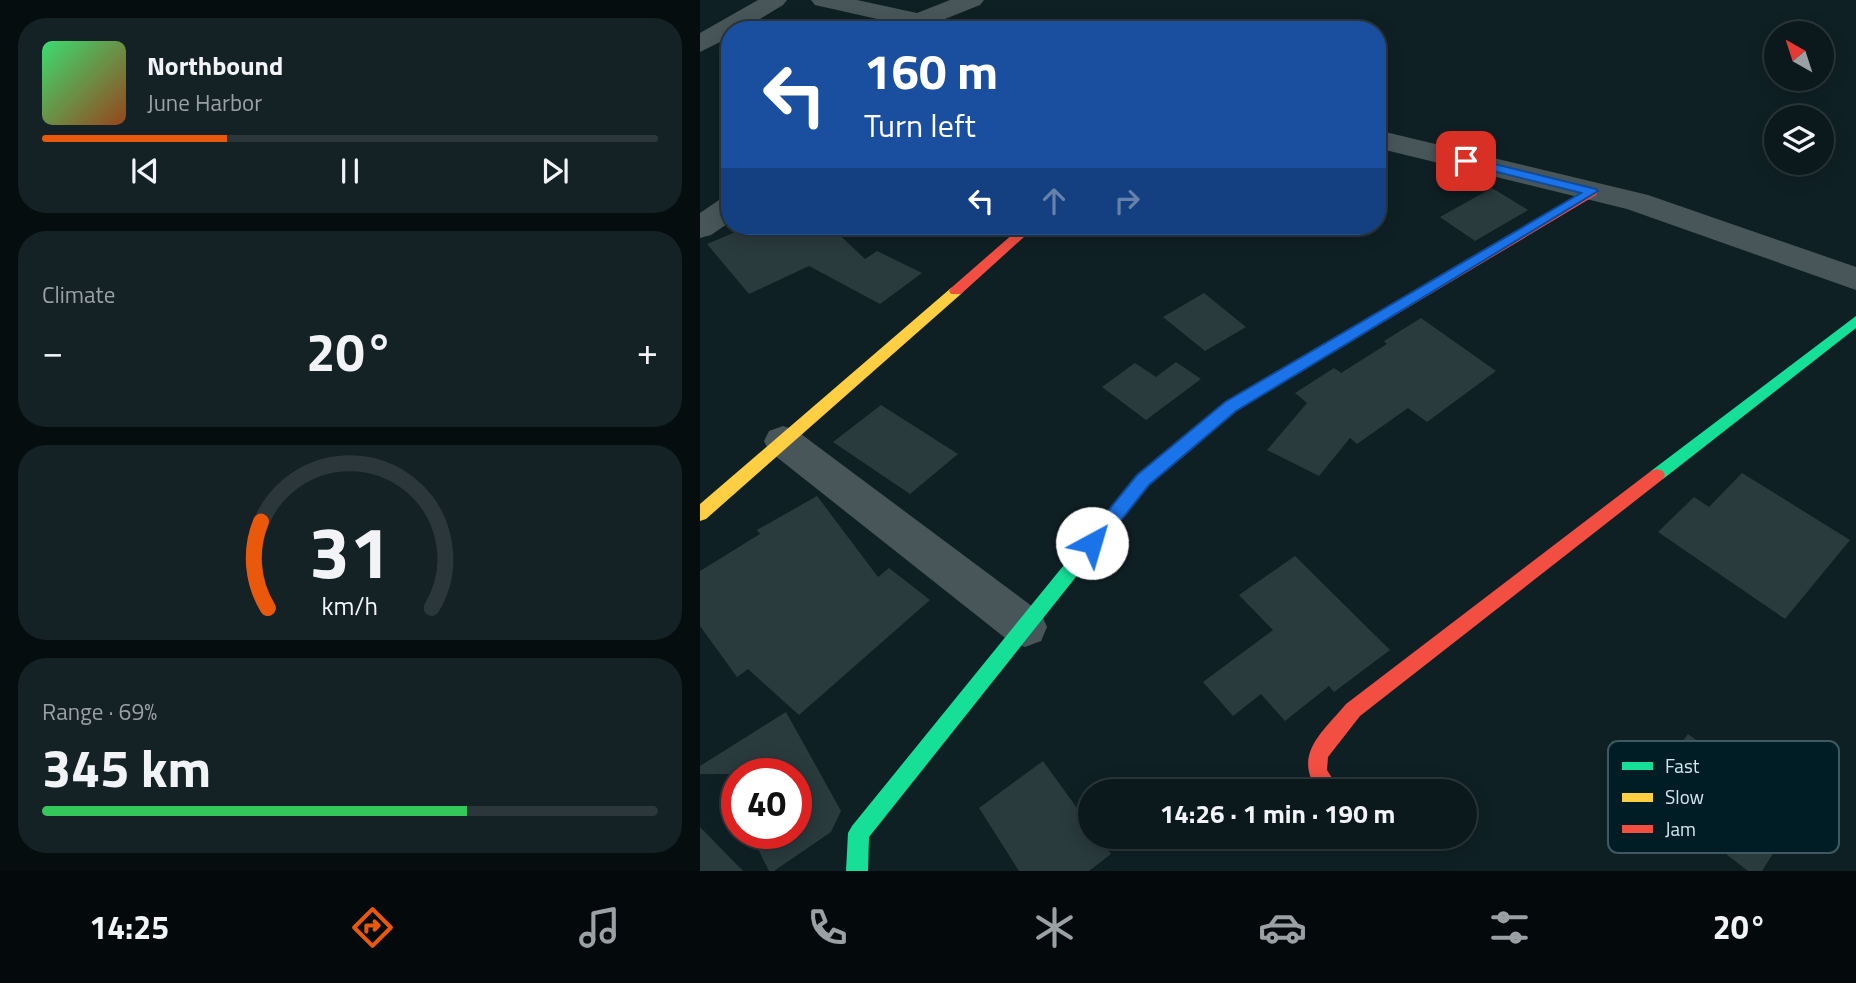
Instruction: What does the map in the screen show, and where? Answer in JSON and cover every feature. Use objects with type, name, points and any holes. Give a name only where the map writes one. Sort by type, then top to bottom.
[{"type":"street","points":[[739,21],[775,0]]},
{"type":"street","points":[[823,0],[924,21]]},
{"type":"street","points":[[920,20],[972,0]]},
{"type":"street","points":[[700,44],[721,32]]},
{"type":"street","points":[[1386,141],[1637,202],[1856,279]]},
{"type":"street","points":[[857,871],[859,833],[1143,480],[1231,407],[1592,191]]},
{"type":"street","points":[[700,228],[721,213]]},
{"type":"street","points":[[700,514],[1020,235]]},
{"type":"street","points":[[1321,779],[1317,773],[1318,754],[1353,710],[1856,321]]},
{"type":"street","points":[[782,441],[1025,626]]},
{"type":"building","points":[[1492,188],[1528,210],[1475,241],[1440,217]]},
{"type":"building","points":[[728,235],[840,235],[865,259],[877,251],[922,273],[880,304],[809,266],[749,294],[707,244]]},
{"type":"building","points":[[1204,293],[1246,327],[1205,351],[1163,317]]},
{"type":"building","points":[[1421,318],[1496,371],[1427,422],[1408,408],[1357,444],[1350,438],[1319,476],[1267,450],[1307,403],[1295,393],[1334,368],[1341,373],[1387,344],[1384,341]]},
{"type":"building","points":[[1176,362],[1201,379],[1146,420],[1102,387],[1135,363],[1156,377]]},
{"type":"building","points":[[881,405],[958,454],[910,494],[833,442]]},
{"type":"building","points":[[1742,473],[1850,540],[1785,619],[1658,532],[1694,497],[1709,507]]},
{"type":"building","points":[[817,496],[878,577],[889,568],[930,600],[799,715],[748,669],[737,677],[700,626],[700,571],[760,534],[757,530]]},
{"type":"building","points":[[1295,556],[1390,650],[1334,692],[1329,686],[1285,721],[1261,694],[1233,716],[1203,682],[1273,630],[1239,595]]},
{"type":"building","points":[[786,712],[812,758],[721,758],[721,774],[700,774],[700,766]]},
{"type":"building","points":[[1688,734],[1697,741],[1683,741]]},
{"type":"building","points":[[812,759],[841,811],[831,832],[812,845]]},
{"type":"building","points":[[1043,761],[1078,809],[1078,849],[1107,849],[1111,854],[1089,871],[1019,871],[979,808]]},
{"type":"building","points":[[700,827],[743,871],[700,871]]},
{"type":"building","points":[[758,849],[806,849],[774,871],[769,871]]},
{"type":"building","points":[[1725,853],[1773,853],[1762,871],[1748,871]]},
{"type":"traffic: fast","points":[[1657,475],[1856,321]]},
{"type":"traffic: fast","points":[[857,871],[859,833],[1143,480],[1235,404]]},
{"type":"traffic: slow","points":[[700,514],[956,291]]},
{"type":"traffic: jam","points":[[1235,404],[1592,192]]},
{"type":"traffic: jam","points":[[956,291],[1020,235]]},
{"type":"traffic: jam","points":[[1321,779],[1317,773],[1318,754],[1353,710],[1657,475]]},
{"type":"route","points":[[1092,543],[1143,480],[1231,407],[1592,191],[1466,161]]}]
